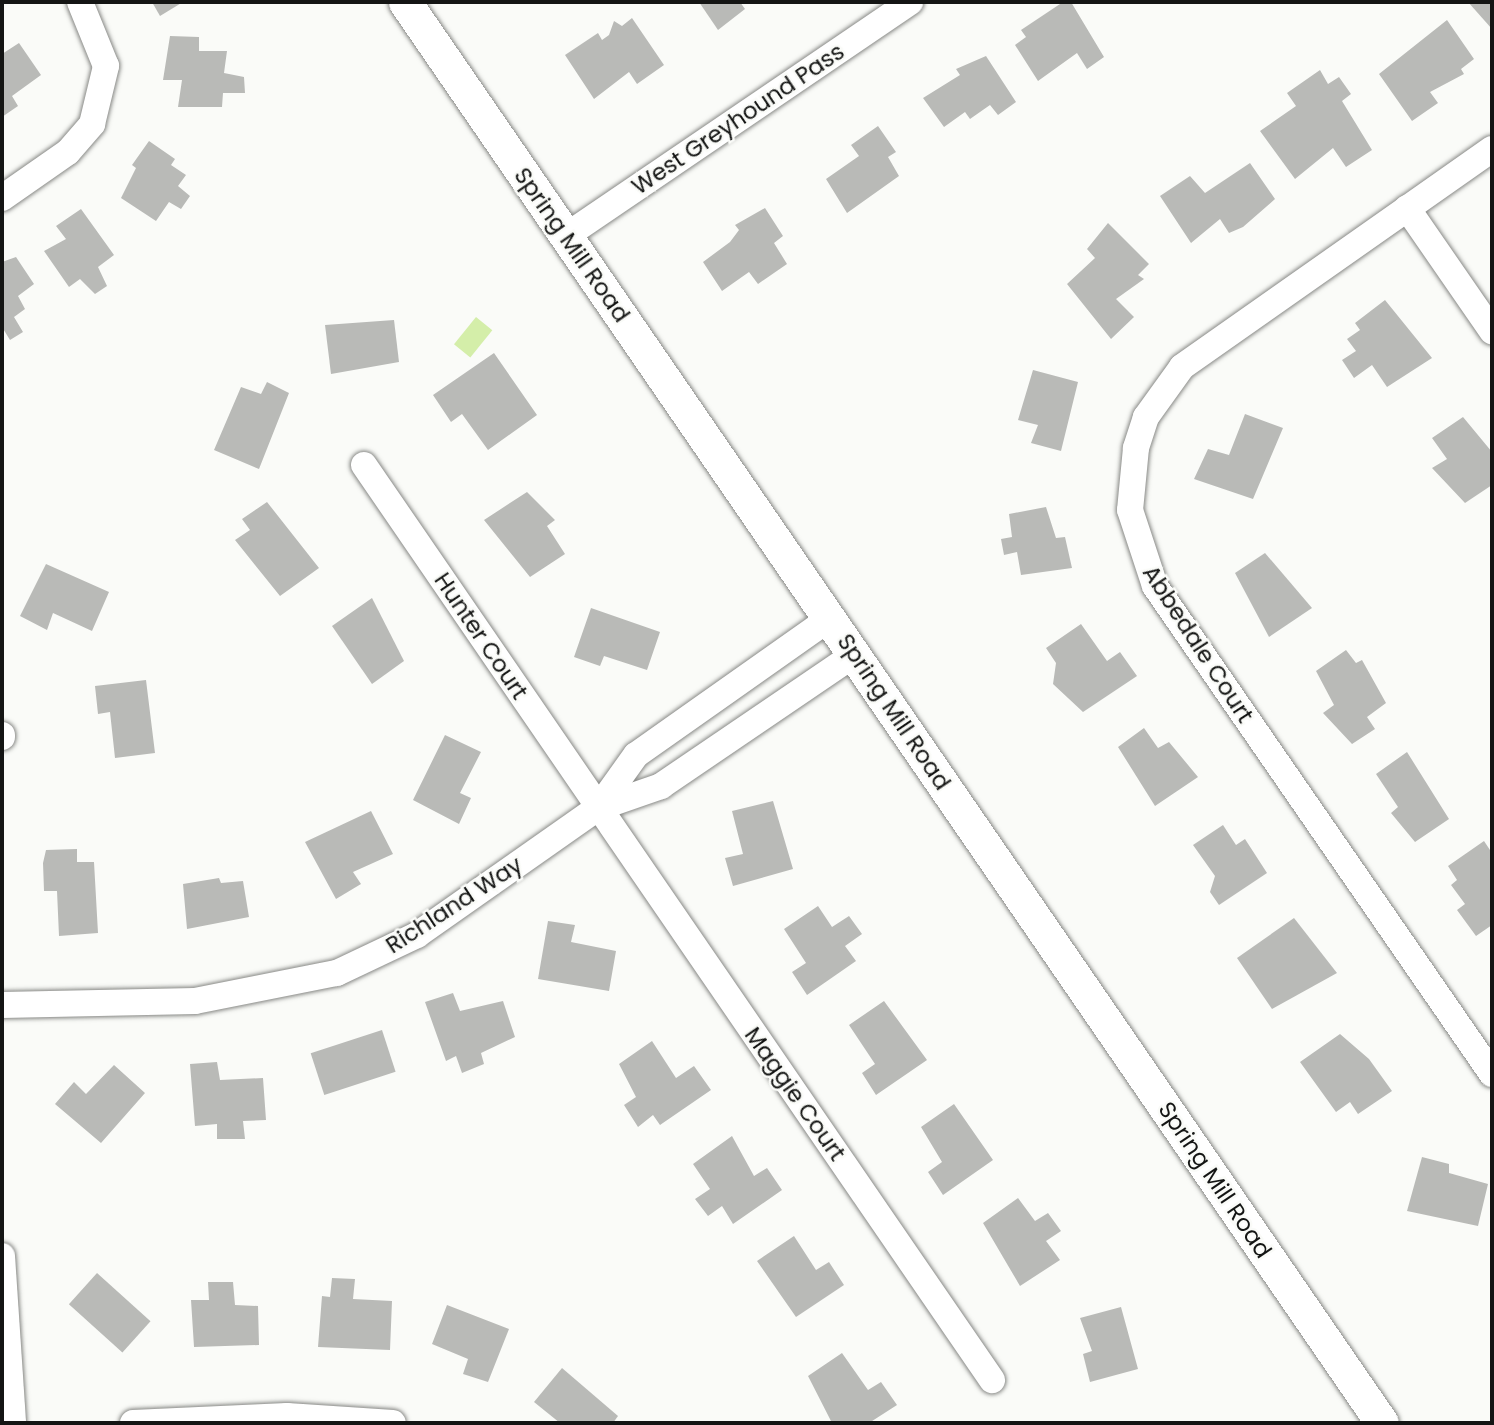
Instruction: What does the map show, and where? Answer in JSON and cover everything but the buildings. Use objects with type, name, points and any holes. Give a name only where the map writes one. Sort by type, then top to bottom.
[{"type":"street","points":[[2,198],[85,136],[104,92],[105,60],[80,2]]},
{"type":"street","name":"Spring Mill Road","points":[[405,2],[1382,1423]]},
{"type":"street","name":"West Greyhound Pass","points":[[566,236],[910,2]]},
{"type":"street","name":"Abbedale Court","points":[[1492,149],[1182,367],[1146,417],[1136,448],[1130,510],[1155,586],[1492,1074]]},
{"type":"street","points":[[1407,208],[1492,331]]},
{"type":"street","name":"Hunter Court","points":[[364,465],[598,808]]},
{"type":"street","points":[[598,808],[636,755],[830,618]]},
{"type":"street","name":"Richland Way","points":[[2,1005],[195,1002],[324,977],[416,935],[598,808],[661,786],[855,654]]},
{"type":"street","name":"Maggie Court","points":[[598,808],[992,1380]]},
{"type":"street","points":[[2,1256],[13,1423]]},
{"type":"street","points":[[133,1423],[287,1416],[393,1423]]},
{"type":"shaded area","points":[[476,317],[492,330],[470,357],[454,344]]}]
